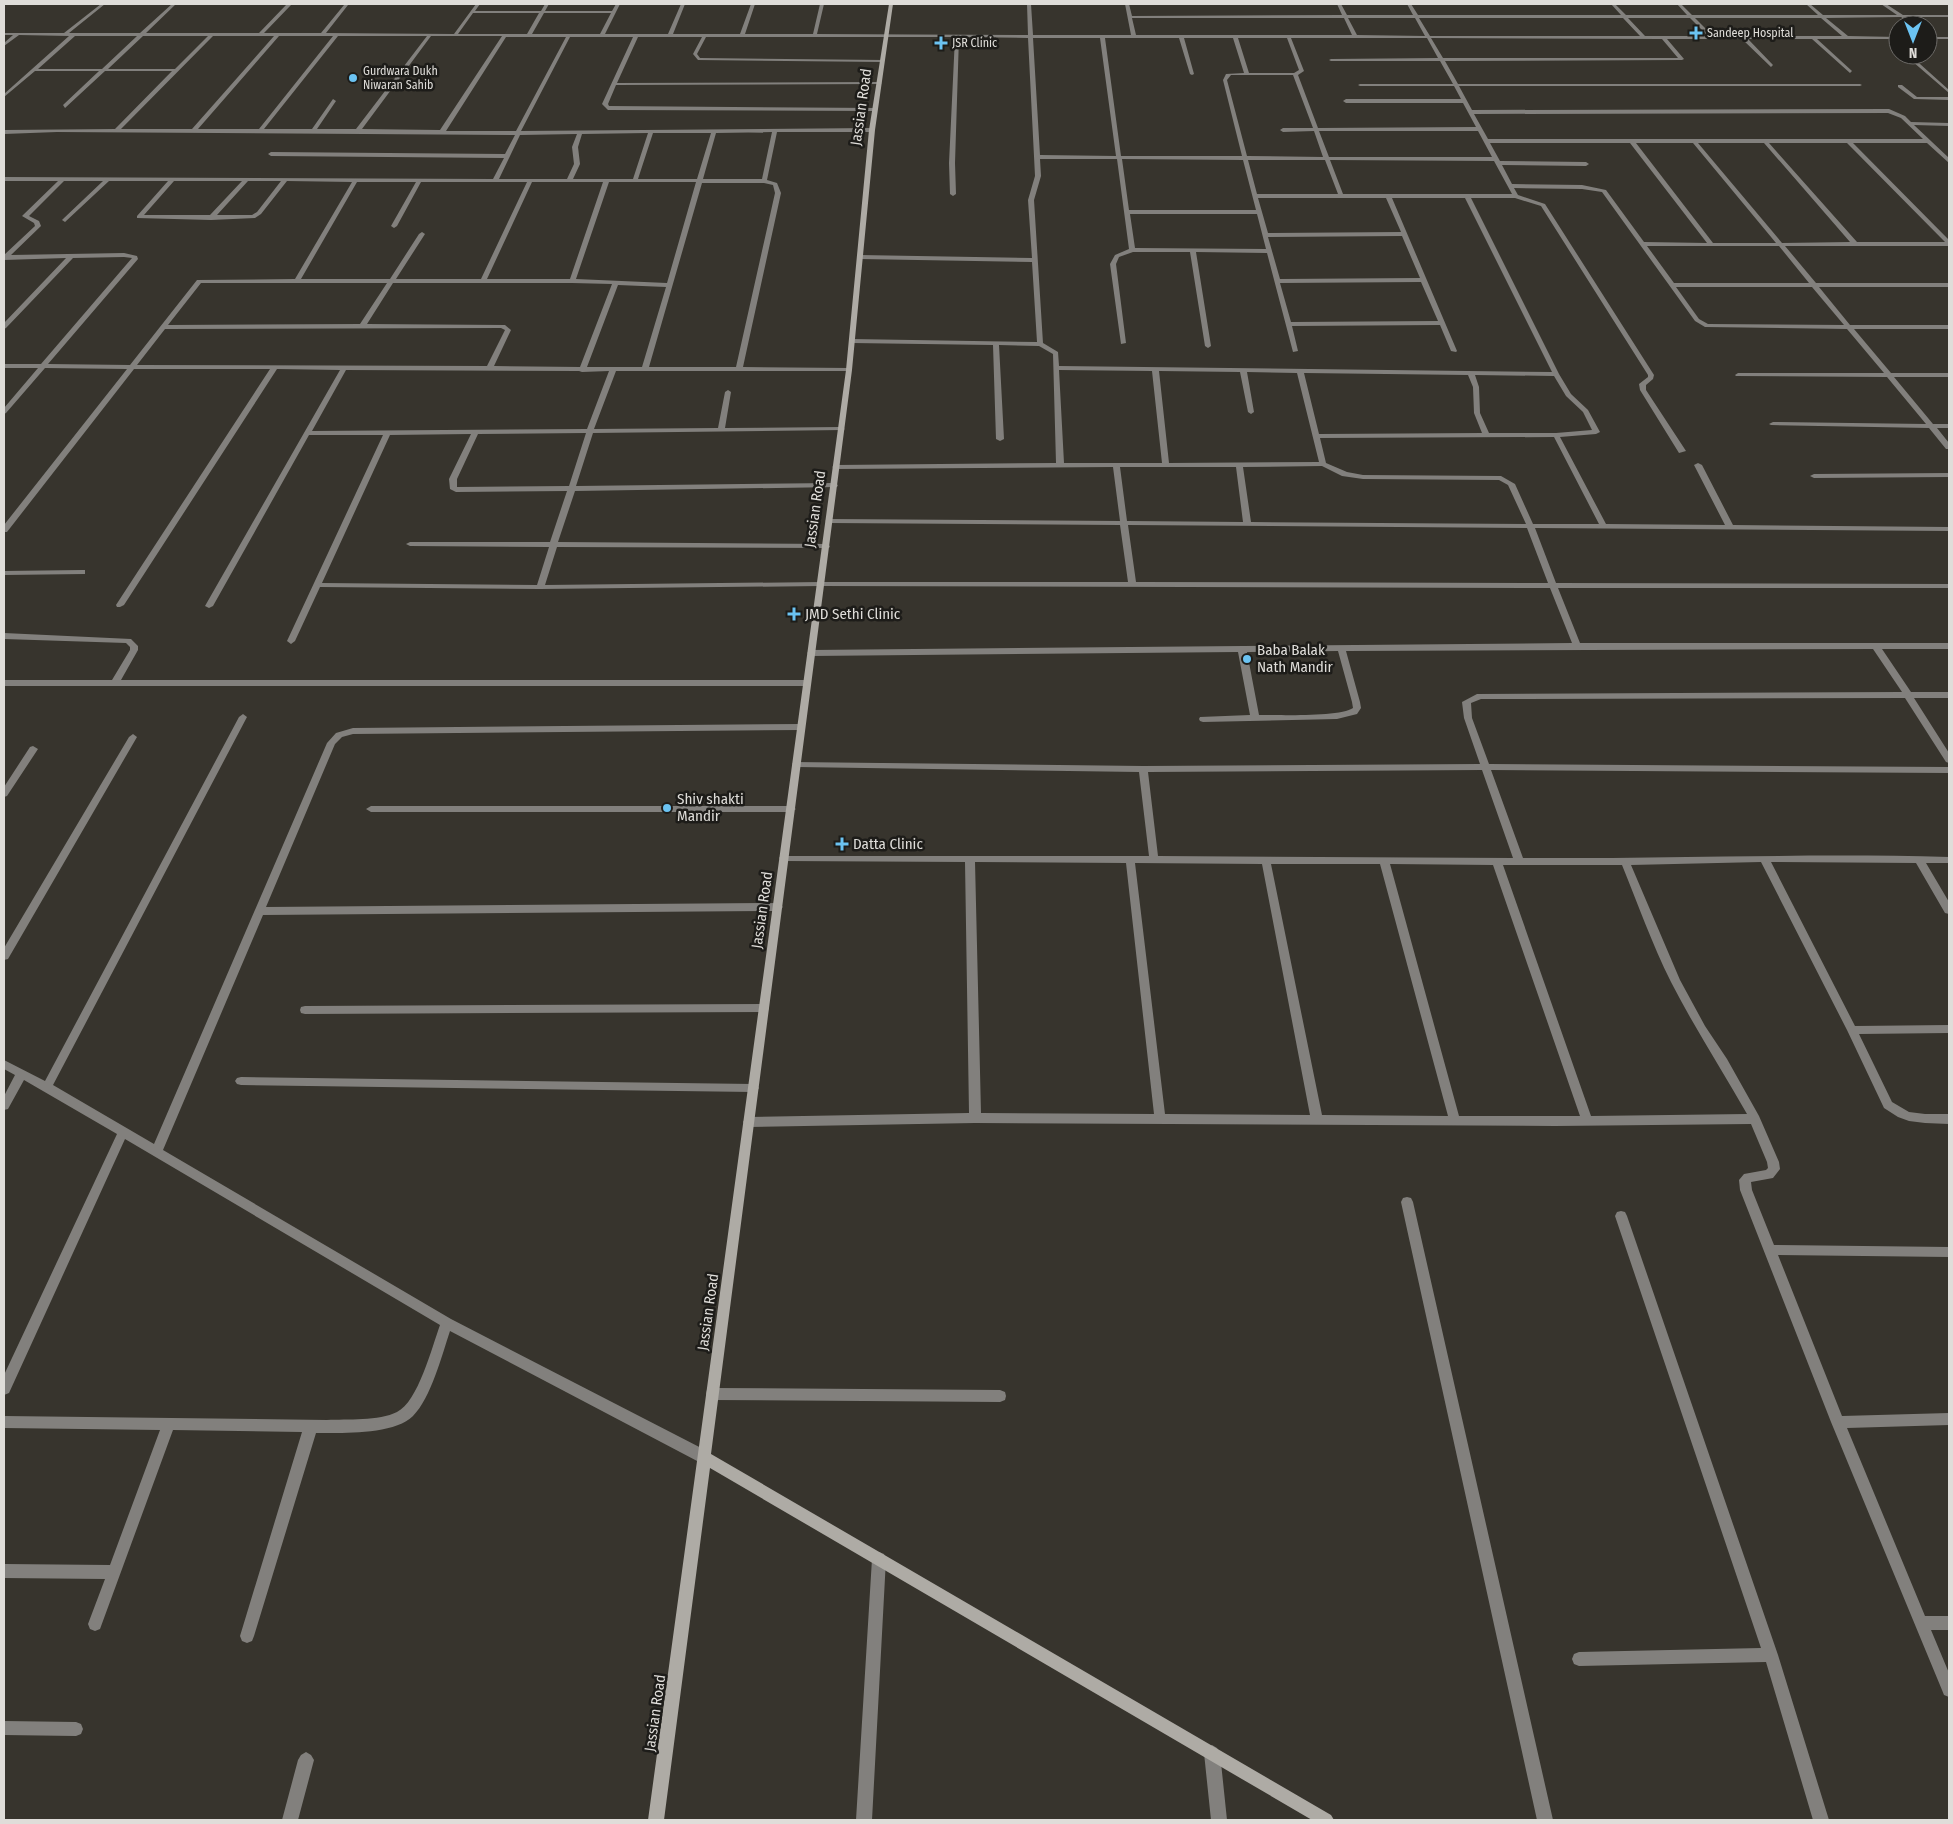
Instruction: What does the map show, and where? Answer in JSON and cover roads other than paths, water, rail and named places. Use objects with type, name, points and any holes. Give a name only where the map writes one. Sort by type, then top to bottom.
[{"type":"street","points":[[65,34],[103,4]]},
{"type":"street","points":[[65,106],[174,4]]},
{"type":"street","points":[[235,4],[409,4]]},
{"type":"street","points":[[260,35],[290,4]]},
{"type":"street","points":[[322,35],[347,4]]},
{"type":"street","points":[[455,35],[478,4]]},
{"type":"street","points":[[529,35],[547,4]]},
{"type":"street","points":[[602,35],[618,4]]},
{"type":"street","points":[[670,35],[683,4]]},
{"type":"street","points":[[742,35],[753,4]]},
{"type":"street","points":[[815,35],[822,4]]},
{"type":"street","name":"Jassian Road","points":[[656,1820],[849,370],[872,130],[890,4]]},
{"type":"street","points":[[1029,4],[1038,182],[1031,200],[1033,260],[1040,344]]},
{"type":"street","points":[[1127,4],[1134,36]]},
{"type":"street","points":[[1339,4],[1355,36]]},
{"type":"street","points":[[1408,4],[1456,85],[1516,196]]},
{"type":"street","points":[[1613,4],[1643,38]]},
{"type":"street","points":[[1679,4],[1712,38]]},
{"type":"street","points":[[1808,4],[1847,38]]},
{"type":"street","points":[[1883,4],[1901,15]]},
{"type":"street","points":[[472,12],[614,12]]},
{"type":"street","points":[[1130,17],[1888,16]]},
{"type":"street","points":[[4,34],[1887,38]]},
{"type":"street","points":[[4,45],[18,34]]},
{"type":"street","points":[[4,96],[74,34]]},
{"type":"street","points":[[116,131],[211,35]]},
{"type":"street","points":[[193,131],[277,35]]},
{"type":"street","points":[[260,131],[336,35]]},
{"type":"street","points":[[358,131],[430,35]]},
{"type":"street","points":[[442,132],[505,35]]},
{"type":"street","points":[[495,181],[569,35]]},
{"type":"street","points":[[636,35],[605,104],[608,108],[875,109]]},
{"type":"street","points":[[705,35],[695,54],[698,59],[882,61]]},
{"type":"street","points":[[953,194],[952,163],[957,36]]},
{"type":"street","points":[[1102,36],[1132,250]]},
{"type":"street","points":[[1181,36],[1192,74]]},
{"type":"street","points":[[1235,36],[1247,73]]},
{"type":"street","points":[[1288,36],[1302,69],[1300,73],[1247,73],[1228,75],[1225,80],[1295,351]]},
{"type":"street","points":[[1331,60],[1682,59],[1664,38]]},
{"type":"street","points":[[1744,38],[1771,66]]},
{"type":"street","points":[[1813,38],[1850,72]]},
{"type":"street","points":[[1918,65],[1949,92]]},
{"type":"street","points":[[34,70],[176,70]]},
{"type":"street","points":[[1295,74],[1341,196]]},
{"type":"street","points":[[615,84],[880,83]]},
{"type":"street","points":[[1360,85],[1860,85]]},
{"type":"street","points":[[1900,86],[1916,98],[1949,99]]},
{"type":"street","points":[[313,131],[333,101]]},
{"type":"street","points":[[1346,101],[1464,101]]},
{"type":"street","points":[[1470,112],[1883,111],[1898,114],[1911,123],[1949,161]]},
{"type":"street","points":[[1911,123],[1949,124]]},
{"type":"street","points":[[1283,130],[1479,129]]},
{"type":"street","points":[[4,132],[57,130],[518,133],[872,130]]},
{"type":"street","points":[[764,181],[775,130]]},
{"type":"street","points":[[645,370],[714,131]]},
{"type":"street","points":[[569,181],[577,164],[575,147],[580,132]]},
{"type":"street","points":[[635,181],[651,132]]},
{"type":"street","points":[[1486,141],[1927,141]]},
{"type":"street","points":[[1632,141],[1711,245]]},
{"type":"street","points":[[1694,141],[1949,447]]},
{"type":"street","points":[[1764,141],[1855,244]]},
{"type":"street","points":[[1848,141],[1949,243]]},
{"type":"street","points":[[1940,152],[1949,152]]},
{"type":"street","points":[[271,154],[507,156]]},
{"type":"street","points":[[1037,157],[1497,161],[1586,164]]},
{"type":"street","points":[[4,179],[764,181],[775,184],[778,193],[738,369]]},
{"type":"street","points":[[4,257],[38,226],[37,222],[25,216],[27,212],[62,180]]},
{"type":"street","points":[[64,220],[107,180]]},
{"type":"street","points":[[172,180],[138,217],[211,218],[256,216],[285,180]]},
{"type":"street","points":[[211,218],[246,180]]},
{"type":"street","points":[[297,281],[355,181]]},
{"type":"street","points":[[394,226],[419,181]]},
{"type":"street","points":[[484,282],[530,181]]},
{"type":"street","points":[[572,282],[606,182]]},
{"type":"street","points":[[1510,186],[1582,187],[1604,191],[1671,286],[1697,320],[1706,326],[1949,328]]},
{"type":"street","points":[[1256,196],[1516,196],[1543,205],[1651,375],[1651,378],[1642,384],[1643,390],[1682,451]]},
{"type":"street","points":[[1388,196],[1454,351]]},
{"type":"street","points":[[1316,436],[1556,435],[1588,434],[1596,430],[1586,411],[1568,395],[1556,374],[1467,196]]},
{"type":"street","points":[[1127,212],[1260,212]]},
{"type":"street","points":[[363,325],[422,234]]},
{"type":"street","points":[[1266,235],[1404,234]]},
{"type":"street","points":[[1642,244],[1949,243]]},
{"type":"street","points":[[1123,343],[1113,264],[1117,256],[1132,250],[1270,251]]},
{"type":"street","points":[[1193,251],[1208,346]]},
{"type":"street","points":[[4,327],[71,256]]},
{"type":"street","points":[[4,257],[132,256],[135,259],[4,412]]},
{"type":"street","points":[[860,258],[1033,260]]},
{"type":"street","points":[[1277,281],[1423,280]]},
{"type":"street","points":[[4,530],[199,281],[616,282],[670,285]]},
{"type":"street","points":[[582,370],[616,282]]},
{"type":"street","points":[[1671,286],[1949,284]]},
{"type":"street","points":[[1288,324],[1441,323]]},
{"type":"street","points":[[163,327],[503,326],[508,330],[488,369]]},
{"type":"street","points":[[852,341],[1040,344],[1056,353],[1060,466]]},
{"type":"street","points":[[996,344],[1000,439]]},
{"type":"street","points":[[4,366],[849,370]]},
{"type":"street","points":[[120,605],[274,368]]},
{"type":"street","points":[[209,606],[344,368]]},
{"type":"street","points":[[1056,368],[1556,374]]},
{"type":"street","points":[[540,587],[590,431],[613,370]]},
{"type":"street","points":[[1154,370],[1166,465]]},
{"type":"street","points":[[1243,371],[1251,412]]},
{"type":"street","points":[[1300,372],[1323,464]]},
{"type":"street","points":[[1470,372],[1476,387],[1477,413],[1486,435]]},
{"type":"street","points":[[1738,375],[1949,375]]},
{"type":"street","points":[[721,430],[728,392]]},
{"type":"street","points":[[1773,424],[1949,426]]},
{"type":"street","points":[[308,433],[841,429]]},
{"type":"street","points":[[291,641],[388,432]]},
{"type":"street","points":[[475,432],[453,479],[453,488],[456,490],[571,490],[834,485]]},
{"type":"street","points":[[1556,435],[1603,525]]},
{"type":"street","points":[[836,467],[1323,464],[1345,474],[1363,477],[1501,478],[1511,484],[1530,525],[1577,646]]},
{"type":"street","points":[[1116,465],[1132,585]]},
{"type":"street","points":[[1238,465],[1248,524]]},
{"type":"street","points":[[1698,465],[1730,527]]},
{"type":"street","points":[[1814,476],[1949,475]]},
{"type":"street","points":[[829,521],[1603,525],[1949,529]]},
{"type":"street","points":[[410,544],[826,546]]},
{"type":"street","points":[[4,573],[82,572]]},
{"type":"street","points":[[317,585],[540,587],[821,584],[1949,586]]},
{"type":"street","points":[[4,636],[128,641],[134,646],[134,650],[115,683]]},
{"type":"street","points":[[811,653],[1577,646],[1877,648],[1949,646]]},
{"type":"street","points":[[1203,718],[1337,716],[1354,712],[1357,708],[1356,702],[1340,648]]},
{"type":"street","points":[[1877,648],[1949,760]]},
{"type":"street","points":[[1242,649],[1255,718]]},
{"type":"street","points":[[4,683],[808,683]]},
{"type":"street","points":[[1519,861],[1466,708],[1466,702],[1480,696],[1949,695]]},
{"type":"street","points":[[47,1087],[243,717]]},
{"type":"street","points":[[157,1151],[331,743],[344,733],[353,731],[616,727],[801,727]]},
{"type":"street","points":[[4,956],[133,737]]},
{"type":"street","points":[[4,794],[33,749]]},
{"type":"street","points":[[797,764],[1143,769],[1486,766],[1949,770]]},
{"type":"street","points":[[1143,769],[1154,860]]},
{"type":"street","points":[[371,809],[791,809]]},
{"type":"street","points":[[784,858],[1625,862],[1764,859],[1949,860]]},
{"type":"street","points":[[1764,859],[1852,1030],[1888,1105],[1896,1112],[1908,1117],[1949,1119]]},
{"type":"street","points":[[970,860],[975,1118]]},
{"type":"street","points":[[1130,860],[1160,1118]]},
{"type":"street","points":[[1266,860],[1317,1120]]},
{"type":"street","points":[[1919,860],[1949,910]]},
{"type":"street","points":[[1384,861],[1454,1119]]},
{"type":"street","points":[[1497,861],[1588,1121]]},
{"type":"street","points":[[1625,862],[1683,995],[1701,1029],[1723,1062],[1755,1119],[1774,1169],[1769,1175],[1748,1177],[1746,1190],[1838,1422],[1923,1623],[1949,1690]]},
{"type":"street","points":[[259,911],[778,907]]},
{"type":"street","points":[[305,1010],[764,1008]]},
{"type":"street","points":[[1852,1030],[1949,1029]]},
{"type":"street","points":[[4,1064],[157,1151],[447,1323],[704,1457],[1326,1820]]},
{"type":"street","points":[[4,1106],[22,1073]]},
{"type":"street","points":[[241,1080],[753,1088]]},
{"type":"street","points":[[749,1122],[975,1118],[1588,1121],[1755,1119]]},
{"type":"street","points":[[4,1389],[123,1132]]},
{"type":"street","points":[[1407,1202],[1545,1820]]},
{"type":"street","points":[[1621,1216],[1771,1655],[1821,1820]]},
{"type":"street","points":[[1770,1250],[1949,1252]]},
{"type":"street","points":[[4,1422],[311,1426],[374,1424],[402,1417],[412,1408],[419,1396],[447,1323]]},
{"type":"street","points":[[712,1394],[1000,1396]]},
{"type":"street","points":[[1838,1422],[1949,1419]]},
{"type":"street","points":[[95,1624],[169,1423]]},
{"type":"street","points":[[247,1636],[311,1426]]},
{"type":"street","points":[[864,1820],[879,1559]]},
{"type":"street","points":[[4,1571],[114,1572]]},
{"type":"street","points":[[1923,1623],[1949,1623]]},
{"type":"street","points":[[1579,1659],[1771,1655]]},
{"type":"street","points":[[4,1728],[76,1729]]},
{"type":"street","points":[[1212,1753],[1219,1820]]},
{"type":"street","points":[[290,1820],[306,1760]]},
{"type":"place","name":"Sandeep Hospital","points":[[1696,33]]},
{"type":"place","name":"JSR Clinic","points":[[941,43]]},
{"type":"place","name":"Gurdwara Dukh Niwaran Sahib","points":[[353,78]]},
{"type":"place","name":"JMD Sethi Clinic","points":[[794,614]]},
{"type":"place","name":"Baba Balak Nath Mandir","points":[[1247,659]]},
{"type":"place","name":"Shiv shakti Mandir","points":[[667,808]]},
{"type":"place","name":"Datta Clinic","points":[[842,844]]}]
